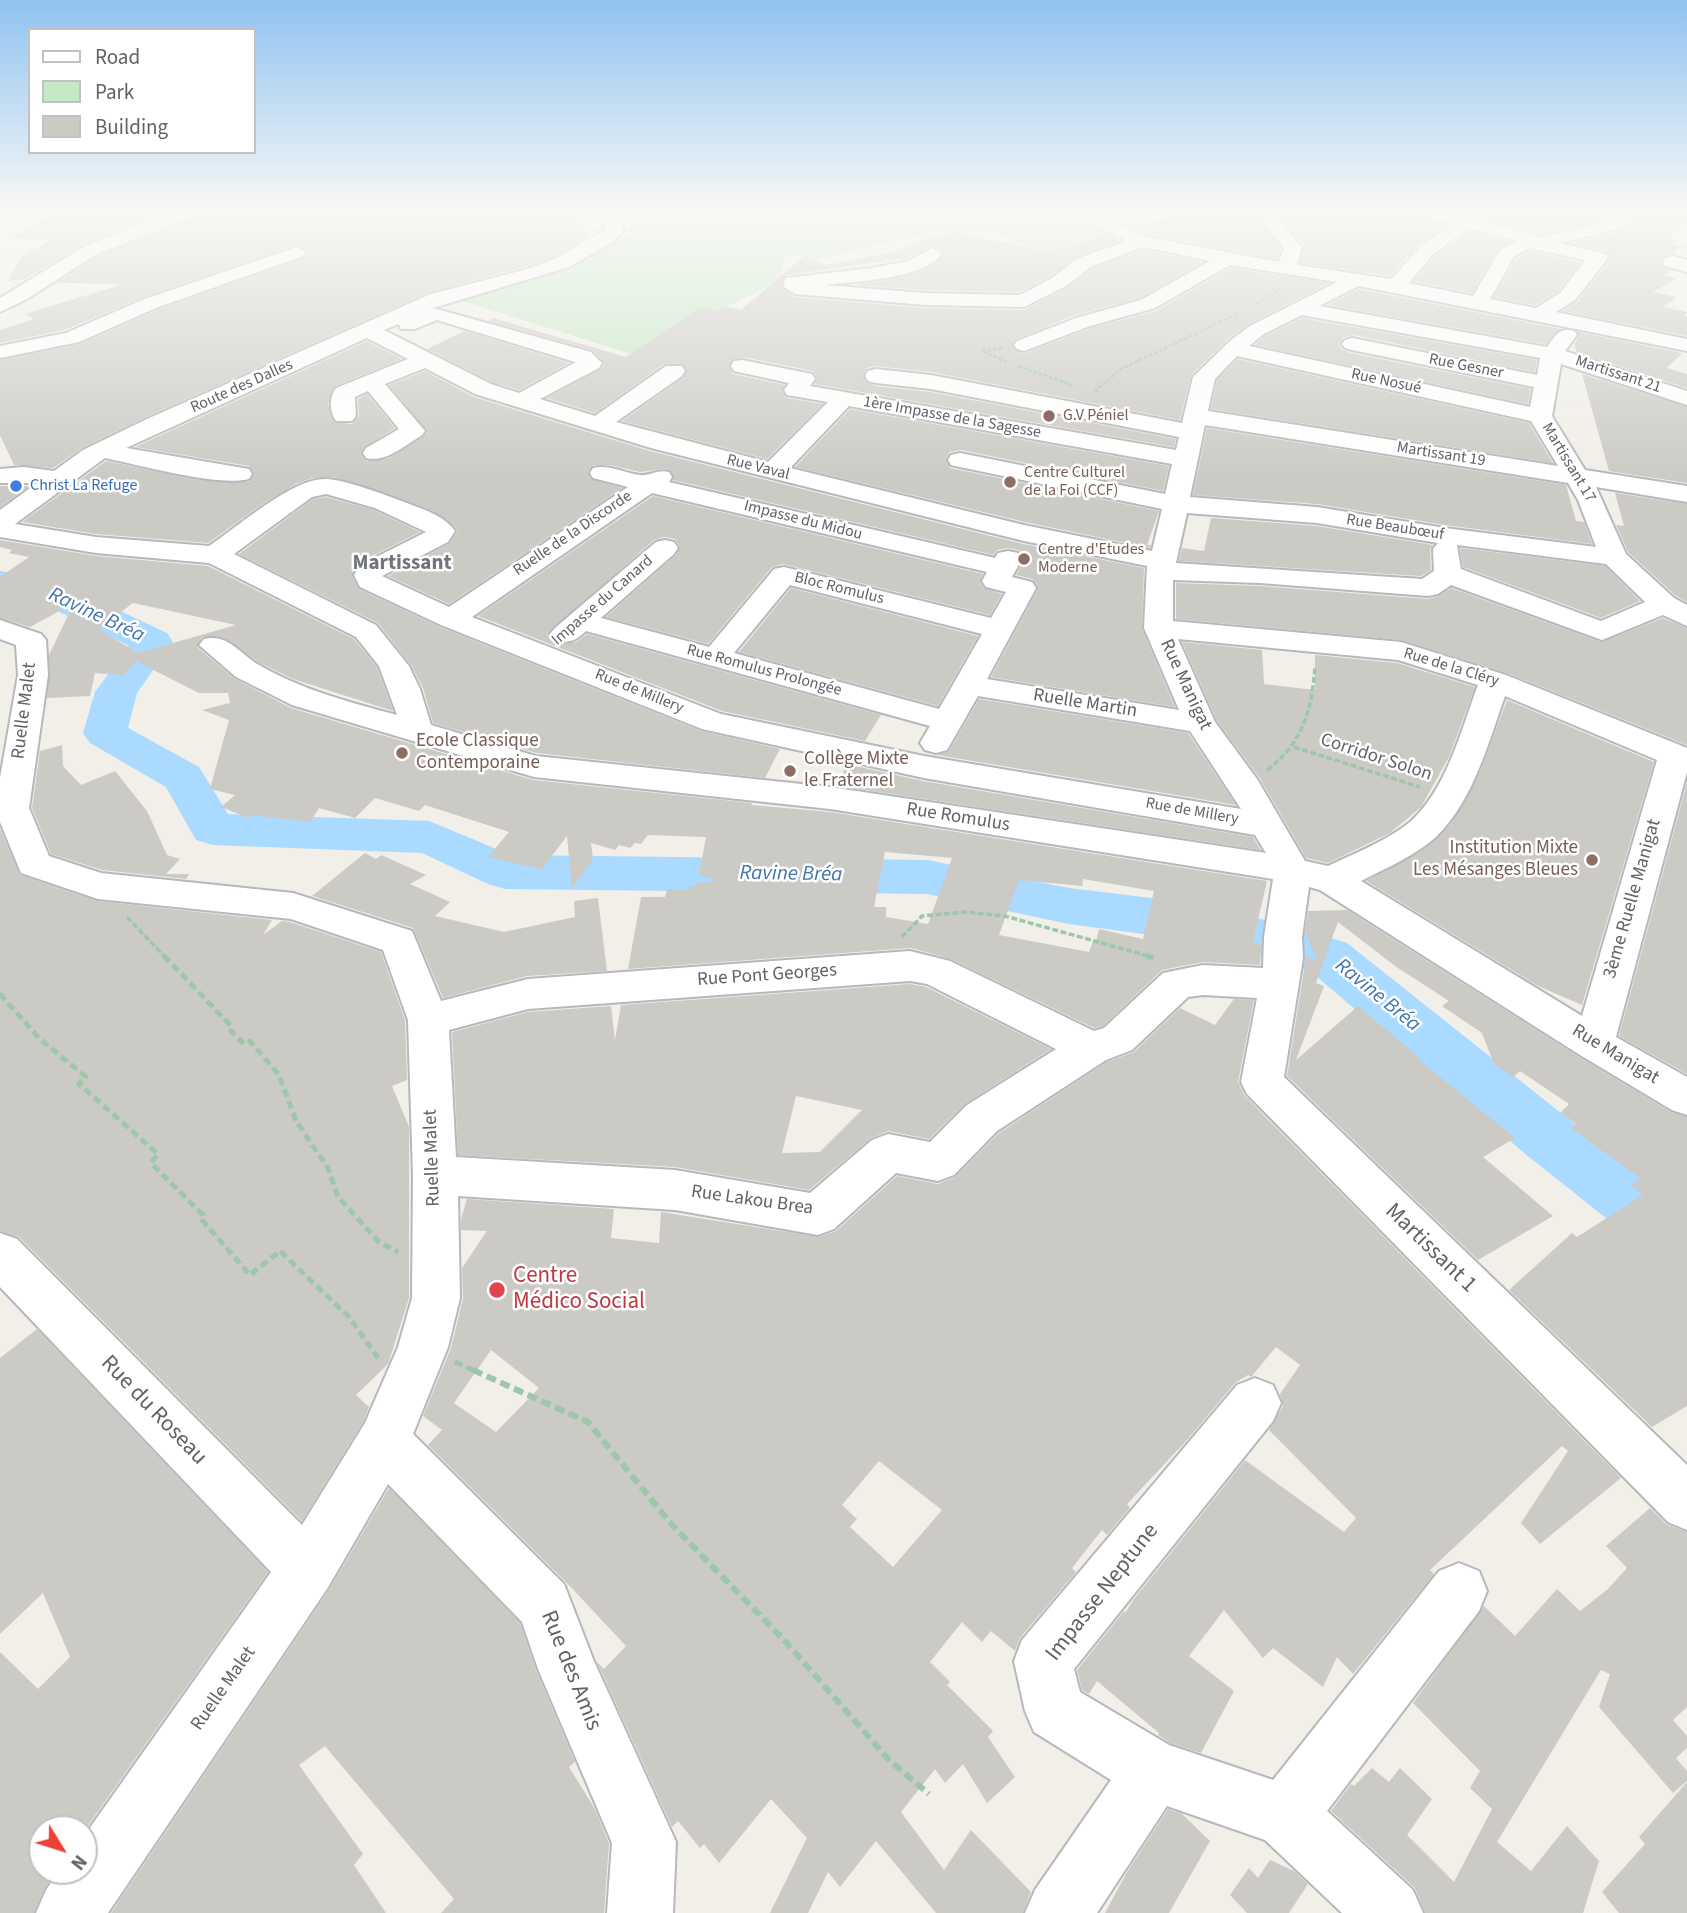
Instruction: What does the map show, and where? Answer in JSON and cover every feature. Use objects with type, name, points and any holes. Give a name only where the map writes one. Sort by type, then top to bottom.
[{"type":"street","points":[[0,352],[72,338],[157,301]]},
{"type":"street","name":"Route des Dalles","points":[[0,522],[102,450],[431,301]]},
{"type":"street","points":[[1016,346],[1153,301]]},
{"type":"street","name":"Rue Manigat","points":[[1328,301],[1301,322],[1251,316],[1233,349],[1203,377],[1161,566],[1159,628],[1200,723],[1245,787],[1293,870],[1332,880],[1594,1044],[1687,1098]]},
{"type":"street","points":[[1470,301],[1687,345]]},
{"type":"street","points":[[1539,315],[1560,301]]},
{"type":"street","points":[[395,330],[436,313],[583,357],[592,363],[520,401]]},
{"type":"street","name":"Martissant 21","points":[[1301,322],[1552,354],[1687,398]]},
{"type":"street","name":"Martissant 17","points":[[1578,323],[1552,354],[1539,415],[1591,500],[1614,557],[1675,611]]},
{"type":"street","name":"Rue Vaval","points":[[367,330],[448,353],[483,389],[520,401],[698,453],[1161,566],[1428,588],[1448,574]]},
{"type":"street","points":[[344,416],[344,393],[448,353],[496,331]]},
{"type":"street","name":"Rue Gesner","points":[[1328,340],[1546,383]]},
{"type":"street","name":"Rue Nosué","points":[[1233,349],[1539,415]]},
{"type":"street","name":"1ère Impasse de la Sagesse","points":[[742,366],[804,379],[795,390],[844,399],[1191,436]]},
{"type":"street","points":[[598,424],[674,371]]},
{"type":"street","points":[[876,376],[931,382],[1191,436]]},
{"type":"street","points":[[371,381],[413,431],[375,453]]},
{"type":"street","points":[[772,471],[844,399]]},
{"type":"street","name":"Martissant 19","points":[[1191,436],[1577,477],[1687,494]]},
{"type":"street","points":[[0,449],[12,475],[58,479]]},
{"type":"street","points":[[102,450],[190,468],[240,474]]},
{"type":"street","name":"Ruelle de la Discorde","points":[[451,619],[565,542],[607,509],[698,453]]},
{"type":"street","name":"Rue Beaubœuf","points":[[960,460],[1175,504],[1317,515],[1445,536],[1614,557]]},
{"type":"street","name":"Impasse du Midou","points":[[602,472],[873,539],[1004,568]]},
{"type":"street","name":"Rue de Millery","points":[[215,555],[303,492],[327,486],[349,491],[439,527],[442,531],[439,536],[372,570],[367,578],[451,619],[713,722],[924,767],[1267,825]]},
{"type":"street","points":[[0,529],[96,545],[215,555],[366,631],[385,650],[404,681],[417,733]]},
{"type":"street","points":[[924,767],[1022,588],[996,581],[1021,532]]},
{"type":"street","points":[[1445,536],[1448,574],[1602,631],[1675,611]]},
{"type":"street","name":"Impasse du Canard","points":[[542,654],[665,548]]},
{"type":"street","name":"Bloc Romulus","points":[[715,658],[783,575],[998,629]]},
{"type":"street","name":"Rue Romulus Prolongée","points":[[580,621],[948,721]]},
{"type":"street","name":"Rue de la Cléry","points":[[1159,628],[1401,651],[1495,681],[1681,758]]},
{"type":"street","name":"Ruelle Malet","points":[[0,629],[31,640],[33,676],[12,808],[34,864],[99,886],[293,906],[399,941],[428,1020],[435,1175],[436,1298],[423,1347],[394,1419],[307,1569],[73,1911]]},
{"type":"street","name":"Rue Romulus","points":[[214,645],[247,671],[303,698],[534,766],[830,798],[1293,870]]},
{"type":"street","points":[[1332,880],[1424,828],[1448,796],[1495,681]]},
{"type":"street","name":"Ruelle Martin","points":[[970,685],[1200,723]]},
{"type":"street","name":"3ème Ruelle Manigat","points":[[1594,1044],[1681,758]]},
{"type":"street","points":[[1282,960],[1293,870]]},
{"type":"street","name":"Rue Lakou Brea","points":[[435,1175],[675,1190],[818,1214],[888,1153],[938,1162],[982,1118],[1091,1048],[1118,1039],[1177,985],[1282,960]]},
{"type":"street","name":"Martissant 1","points":[[1282,960],[1262,1082],[1687,1503]]},
{"type":"street","name":"Rue Pont Georges","points":[[428,1020],[528,993],[921,966],[1091,1048]]},
{"type":"street","name":"Rue du Roseau","points":[[0,1254],[307,1569]]},
{"type":"street","name":"Impasse Neptune","points":[[1255,1403],[1043,1661],[1055,1711],[1154,1771],[1285,1815],[1390,1913]]},
{"type":"street","name":"Rue des Amis","points":[[394,1419],[544,1604],[567,1669],[644,1842],[640,1913]]},
{"type":"street","points":[[1285,1815],[1459,1591]]},
{"type":"street","points":[[1058,1913],[1154,1771]]},
{"type":"path","points":[[1095,392],[1119,370],[1226,317],[1251,316],[1268,301]]},
{"type":"path","points":[[1016,346],[982,351],[1072,385]]},
{"type":"path","points":[[1084,388],[1107,396]]},
{"type":"path","points":[[1257,776],[1283,759],[1294,747],[1312,709],[1316,643]]},
{"type":"path","name":"Corridor Solon","points":[[1294,747],[1448,796]]},
{"type":"path","points":[[99,886],[232,1027],[231,1031],[244,1044],[250,1041],[266,1056],[285,1088],[296,1122],[323,1159],[338,1188],[338,1197],[390,1250],[436,1262]]},
{"type":"path","points":[[892,967],[903,934],[922,916],[966,912],[1005,916],[1163,960]]},
{"type":"path","points":[[0,994],[27,1029],[63,1061],[86,1077],[79,1084],[158,1154],[151,1163],[194,1203],[203,1214],[202,1220],[250,1275],[280,1251],[349,1317],[394,1419]]},
{"type":"path","points":[[423,1347],[588,1422],[673,1526],[785,1641],[889,1760],[929,1794]]},
{"type":"green space","points":[[463,301],[738,301],[726,307],[802,322],[714,380]]},
{"type":"building","points":[[66,301],[133,301],[65,330],[0,343],[0,330],[34,319],[24,314]]},
{"type":"building","points":[[182,301],[409,301],[146,417],[82,448],[53,468],[14,465],[0,435],[0,360],[80,344]]},
{"type":"building","points":[[751,301],[846,301],[925,308],[1024,310],[1041,301],[1127,301],[1075,315],[1016,339],[1012,347],[1023,354],[1091,328],[1156,311],[1173,301],[1293,301],[1249,324],[1229,338],[1191,375],[1180,420],[931,372],[876,366],[867,368],[863,375],[866,382],[875,386],[931,392],[1176,439],[1174,447],[815,384],[817,378],[813,371],[743,357],[734,358],[729,365],[733,374],[785,385],[782,391],[787,398],[823,404],[767,459],[622,421],[683,378],[687,370],[682,363],[664,364],[595,413],[547,398],[601,369],[605,363],[593,350],[488,321],[493,318],[626,357],[701,307],[720,311],[725,307],[741,310]]},
{"type":"building","points":[[1334,301],[1421,301],[1561,329],[1546,344],[1327,305]]},
{"type":"building","points":[[1516,301],[1541,301],[1535,305]]},
{"type":"building","points":[[1671,301],[1663,307],[1687,312],[1684,316],[1687,316],[1687,336],[1563,311],[1577,302]]},
{"type":"building","points":[[1302,318],[1537,360],[1535,372],[1353,335],[1344,337],[1339,344],[1343,350],[1351,353],[1531,389],[1528,404],[1255,345],[1265,336]]},
{"type":"building","points":[[465,331],[569,363],[519,390],[492,382],[427,349]]},
{"type":"building","points":[[1578,332],[1682,353],[1667,368],[1687,374],[1687,388],[1576,352],[1574,344],[1579,337]]},
{"type":"building","points":[[367,341],[402,359],[335,386],[328,404],[334,422],[352,424],[359,416],[358,399],[367,394],[395,428],[364,447],[361,454],[366,461],[389,458],[427,433],[389,385],[425,371],[474,397],[650,451],[1023,544],[1144,568],[1142,629],[1175,707],[991,677],[1038,589],[1033,579],[1016,575],[1024,560],[1019,550],[997,550],[994,555],[673,480],[671,471],[665,469],[640,472],[611,465],[593,465],[588,472],[591,479],[622,488],[449,604],[388,576],[449,544],[458,531],[452,524],[426,508],[334,477],[312,478],[296,484],[208,543],[96,534],[22,522],[106,461],[199,480],[249,482],[254,475],[249,466],[135,447]]},
{"type":"building","points":[[1238,359],[1529,423],[1553,463],[1211,409],[1217,380]]},
{"type":"building","points":[[1582,374],[1687,407],[1687,483],[1609,471]]},
{"type":"building","points":[[850,409],[1169,466],[1163,491],[961,450],[950,452],[946,459],[950,468],[1159,511],[1147,545],[1151,545],[1150,548],[1025,522],[795,467]]},
{"type":"building","points":[[1207,428],[1566,485],[1576,521],[1584,522],[1592,544],[1445,525],[1317,504],[1193,495]]},
{"type":"building","points":[[0,486],[29,486],[0,507]]},
{"type":"building","points":[[1615,493],[1687,504],[1687,602],[1676,596],[1628,552],[1616,525],[1624,526]]},
{"type":"building","points":[[653,496],[983,574],[980,582],[984,588],[1002,594],[990,615],[783,564],[772,567],[708,644],[606,617],[676,555],[680,547],[675,539],[664,537],[654,540],[547,634],[554,643],[564,644],[576,642],[587,634],[881,715],[865,741],[722,711],[478,616]]},
{"type":"building","points":[[326,497],[374,510],[420,532],[360,562],[352,576],[359,589],[440,627],[701,731],[780,749],[765,778],[537,753],[433,723],[423,688],[411,665],[378,623],[239,554],[313,499]]},
{"type":"building","points":[[1211,518],[1317,526],[1433,545],[1430,549],[1431,570],[1421,576],[1179,561],[1182,548],[1204,551]]},
{"type":"building","points":[[0,540],[96,556],[208,566],[354,639],[377,667],[393,711],[293,679],[260,663],[221,637],[202,637],[197,647],[235,679],[291,708],[533,780],[830,812],[1267,881],[1253,941],[1261,944],[1260,965],[1203,962],[1162,970],[1103,1026],[1094,1028],[951,959],[911,948],[628,969],[641,897],[665,897],[667,889],[689,890],[690,886],[696,886],[697,883],[718,880],[699,875],[706,837],[648,835],[641,844],[635,843],[630,848],[619,845],[615,850],[591,843],[593,859],[572,889],[567,836],[542,869],[488,857],[509,832],[425,805],[419,811],[375,798],[355,818],[319,808],[310,822],[252,815],[249,818],[221,807],[235,795],[210,789],[229,720],[202,710],[230,703],[228,693],[199,693],[136,661],[124,675],[95,673],[90,696],[47,698],[49,655],[74,603],[30,627],[0,618],[0,577],[29,557],[9,553],[12,550],[0,547]],"holes":[[[133,603],[236,625],[138,653],[98,629]],[[885,852],[952,858],[928,924],[886,917],[886,907],[874,907]],[[1083,879],[1154,891],[1143,939],[1099,929],[1089,952],[999,935],[1019,880],[1082,886]]]},
{"type":"building","points":[[1460,548],[1605,566],[1640,601],[1601,618],[1463,567]]},
{"type":"building","points":[[1176,583],[1260,586],[1428,599],[1451,588],[1601,642],[1663,618],[1687,628],[1687,745],[1507,673],[1402,640],[1176,619]]},
{"type":"building","points":[[791,588],[978,636],[938,706],[739,652]]},
{"type":"building","points":[[1182,642],[1262,650],[1264,684],[1315,690],[1315,655],[1397,663],[1475,687],[1449,757],[1421,807],[1390,833],[1328,863],[1306,858],[1259,777],[1217,721]]},
{"type":"building","points":[[979,699],[1188,733],[1236,805],[937,755],[949,751]]},
{"type":"building","points":[[1507,700],[1654,762],[1582,1005],[1538,986],[1366,881],[1420,852],[1451,824],[1480,772]]},
{"type":"building","points":[[62,745],[63,766],[81,785],[115,771],[147,811],[167,855],[180,859],[166,874],[189,874],[186,879],[102,870],[51,854],[32,808],[40,751]]},
{"type":"building","points":[[846,764],[923,781],[1253,837],[1261,850],[839,786]]},
{"type":"building","points":[[1687,782],[1687,1074],[1619,1036]]},
{"type":"building","points":[[0,829],[20,875],[97,901],[272,920],[263,935],[282,921],[290,922],[381,952],[405,1020],[407,1080],[392,1086],[409,1127],[409,1298],[388,1364],[356,1395],[369,1407],[363,1422],[302,1521],[19,1237],[0,1231]]},
{"type":"building","points":[[365,853],[376,859],[381,855],[426,875],[410,884],[450,902],[435,916],[504,932],[575,917],[574,901],[598,898],[607,971],[527,976],[443,998],[413,928],[312,896]]},
{"type":"building","points":[[1347,910],[1579,1057],[1671,1112],[1687,1117],[1687,1406],[1652,1427],[1509,1290],[1572,1233],[1577,1237],[1643,1195],[1631,1185],[1640,1178],[1571,1128],[1576,1124],[1560,1113],[1569,1104],[1520,1071],[1513,1077],[1494,1064],[1482,1033],[1442,1006],[1449,1001],[1395,966],[1338,922],[1316,983],[1324,986],[1296,1060],[1358,1006],[1515,1138],[1483,1157],[1553,1216],[1478,1260],[1287,1076],[1306,957],[1317,960],[1305,932],[1308,911]]},
{"type":"building","points":[[910,984],[926,987],[1051,1049],[966,1103],[929,1139],[888,1131],[871,1138],[809,1190],[675,1167],[458,1155],[452,1032],[528,1012],[611,1006],[615,1040],[621,1005]],"holes":[[[796,1096],[862,1110],[820,1152],[782,1153]]]},
{"type":"building","points":[[1234,999],[1254,1000],[1238,1082],[1245,1096],[1621,1478],[1540,1544],[1521,1523],[1568,1451],[1562,1446],[1430,1570],[1434,1574],[1353,1674],[1337,1657],[1323,1687],[1273,1648],[1263,1658],[1224,1610],[1189,1656],[1234,1691],[1201,1753],[1170,1743],[1097,1681],[1089,1694],[1082,1690],[1077,1670],[1245,1460],[1344,1532],[1356,1518],[1269,1430],[1283,1406],[1280,1394],[1300,1365],[1276,1347],[1251,1377],[1248,1375],[1235,1383],[1187,1440],[1127,1504],[1130,1508],[1107,1535],[1102,1530],[1072,1568],[1076,1572],[1020,1638],[1015,1651],[991,1631],[982,1642],[962,1622],[930,1662],[950,1682],[947,1685],[993,1731],[988,1737],[1015,1777],[987,1803],[963,1764],[945,1783],[935,1769],[901,1812],[944,1870],[971,1830],[1031,1892],[1023,1913],[936,1913],[876,1841],[840,1887],[828,1872],[808,1913],[770,1913],[807,1838],[771,1799],[719,1863],[704,1844],[700,1848],[678,1821],[672,1827],[597,1662],[604,1669],[626,1646],[566,1582],[428,1445],[442,1430],[423,1416],[451,1348],[463,1299],[462,1268],[487,1231],[461,1230],[467,1199],[614,1209],[611,1238],[659,1243],[661,1212],[819,1237],[836,1231],[897,1176],[938,1184],[955,1177],[999,1133],[1107,1062],[1134,1052],[1180,1008],[1215,1025]],"holes":[[[491,1350],[539,1388],[496,1432],[454,1403]],[[879,1461],[942,1510],[893,1567],[850,1527],[857,1519],[842,1505]]]},
{"type":"building","points":[[37,1329],[268,1572],[95,1815],[28,1815],[28,1885],[47,1885],[34,1913],[0,1913],[0,1652],[38,1689],[70,1657],[43,1593],[0,1634],[0,1358]]},
{"type":"building","points":[[389,1488],[520,1623],[536,1670],[575,1762],[569,1767],[595,1809],[609,1843],[604,1913],[441,1913],[454,1899],[325,1746],[299,1765],[363,1854],[354,1865],[386,1913],[111,1913],[329,1590]]},
{"type":"building","points":[[1650,1508],[1666,1524],[1687,1532],[1687,1707],[1673,1720],[1687,1736],[1687,1748],[1676,1758],[1687,1771],[1687,1781],[1673,1793],[1599,1707],[1610,1674],[1601,1670],[1497,1842],[1531,1871],[1567,1826],[1599,1861],[1583,1913],[1425,1913],[1415,1888],[1331,1811],[1351,1784],[1354,1786],[1372,1768],[1389,1782],[1400,1768],[1432,1799],[1407,1835],[1454,1882],[1492,1809],[1470,1788],[1480,1771],[1413,1703],[1484,1606],[1515,1636],[1557,1589],[1580,1611],[1608,1589],[1627,1568],[1606,1546]]},
{"type":"building","points":[[1687,1782],[1687,1913],[1619,1913],[1602,1892],[1645,1844],[1639,1837]]},
{"type":"building","points":[[1168,1809],[1182,1814],[1210,1841],[1169,1913],[1105,1913],[1127,1872]]},
{"type":"building","points":[[1270,1860],[1294,1871],[1308,1884],[1289,1913],[1247,1913],[1230,1895],[1249,1868],[1258,1878]]},
{"type":"waterway","name":"Ravine Bréa","points":[[0,582],[49,592],[153,642],[116,692],[105,733],[183,777],[213,829],[429,837],[505,872],[927,877],[1069,906],[1209,924],[1328,957],[1550,1139],[1687,1244]]},
{"type":"place","name":"G.V Péniel","points":[[1049,416]]},
{"type":"place","name":"Centre Culturel de la Foi (CCF)","points":[[1010,482]]},
{"type":"place","name":"Christ La Refuge","points":[[16,486]]},
{"type":"place","name":"Centre d'Etudes Moderne","points":[[1024,559]]},
{"type":"place","name":"Ecole Classique Contemporaine","points":[[402,753]]},
{"type":"place","name":"Collège Mixte le Fraternel","points":[[790,771]]},
{"type":"place","name":"Institution Mixte Les Mésanges Bleues","points":[[1592,860]]},
{"type":"place","name":"Centre Médico Social","points":[[497,1290]]},
{"type":"district","name":"Martissant","points":[[402,564]]}]
